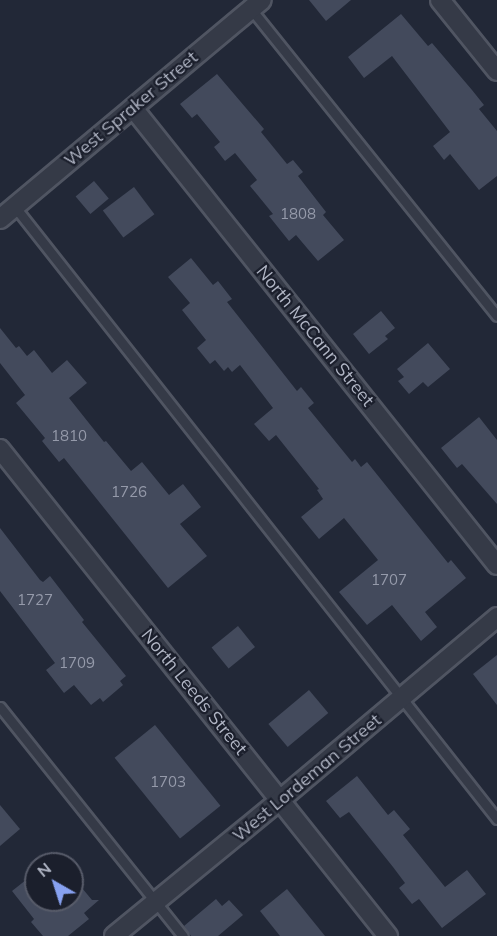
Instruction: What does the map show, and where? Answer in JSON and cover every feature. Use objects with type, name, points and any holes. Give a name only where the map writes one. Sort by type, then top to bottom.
[{"type":"street","points":[[440,0],[497,71]]},
{"type":"street","name":"West Spraker Street","points":[[0,219],[257,4]]},
{"type":"street","name":"North McCann Street","points":[[133,108],[497,565]]},
{"type":"street","name":"North Leeds Street","points":[[0,449],[388,936]]},
{"type":"street","name":"West Lordeman Street","points":[[114,936],[497,617]]},
{"type":"lane","points":[[257,4],[497,316]]},
{"type":"lane","points":[[15,207],[497,819]]},
{"type":"lane","points":[[0,707],[183,936]]},
{"type":"building","points":[[309,0],[351,0],[326,21]]},
{"type":"building","points":[[401,14],[428,46],[432,43],[472,90],[484,105],[479,109],[497,131],[497,176],[479,190],[450,154],[444,160],[433,146],[450,132],[392,56],[364,78],[348,57]]},
{"type":"building","points":[[217,74],[264,129],[261,132],[287,164],[293,160],[303,172],[298,176],[326,212],[323,215],[344,240],[318,261],[296,235],[289,241],[269,216],[273,214],[250,186],[257,180],[235,153],[225,161],[214,147],[220,142],[197,114],[192,118],[180,104]]},
{"type":"building","points":[[94,181],[109,199],[90,214],[76,196]]},
{"type":"building","points":[[134,187],[154,214],[123,238],[103,210]]},
{"type":"building","points":[[191,258],[213,285],[218,281],[232,299],[227,302],[297,391],[301,387],[314,403],[308,408],[352,462],[355,459],[361,467],[367,462],[448,563],[451,560],[466,578],[425,612],[437,627],[421,641],[392,605],[367,625],[339,592],[378,560],[344,518],[319,539],[301,517],[323,499],[317,490],[319,489],[276,435],[269,441],[254,424],[273,408],[240,365],[232,372],[228,367],[224,371],[215,360],[210,364],[197,348],[206,340],[182,310],[190,303],[168,277]]},
{"type":"building","points":[[381,311],[395,328],[385,336],[388,339],[369,354],[353,334]]},
{"type":"building","points":[[0,328],[16,348],[19,346],[27,356],[34,350],[52,373],[67,360],[87,383],[69,398],[104,442],[106,441],[131,471],[142,462],[169,495],[183,484],[201,507],[180,524],[207,556],[168,588],[64,458],[59,462],[42,441],[45,438],[16,403],[25,395],[0,363]]},
{"type":"building","points":[[428,343],[450,369],[428,387],[423,382],[409,394],[398,381],[404,377],[397,369]]},
{"type":"building","points":[[479,417],[497,440],[497,504],[462,464],[457,468],[441,448]]},
{"type":"building","points":[[0,528],[40,580],[43,582],[50,576],[84,620],[82,622],[126,676],[120,681],[123,685],[103,702],[100,698],[91,705],[74,685],[64,693],[46,670],[55,663],[0,591]]},
{"type":"building","points":[[238,626],[255,647],[229,668],[212,647]]},
{"type":"building","points":[[497,655],[497,705],[473,674]]},
{"type":"building","points":[[309,690],[328,713],[288,747],[268,724]]},
{"type":"building","points":[[155,725],[220,806],[180,839],[115,758]]},
{"type":"building","points":[[357,776],[388,815],[394,810],[410,829],[403,835],[445,887],[467,870],[486,894],[442,928],[419,899],[412,904],[399,888],[405,883],[349,812],[340,818],[326,801]]},
{"type":"building","points":[[0,805],[20,829],[0,846]]},
{"type":"building","points":[[24,882],[24,906],[12,891]]},
{"type":"building","points":[[287,889],[325,936],[280,936],[260,911]]},
{"type":"building","points":[[84,890],[92,900],[99,900],[84,913],[89,919],[68,936],[43,936],[31,922],[34,919],[28,912],[84,912]]},
{"type":"building","points":[[216,899],[222,906],[229,900],[243,915],[218,936],[191,936],[184,926]]}]
